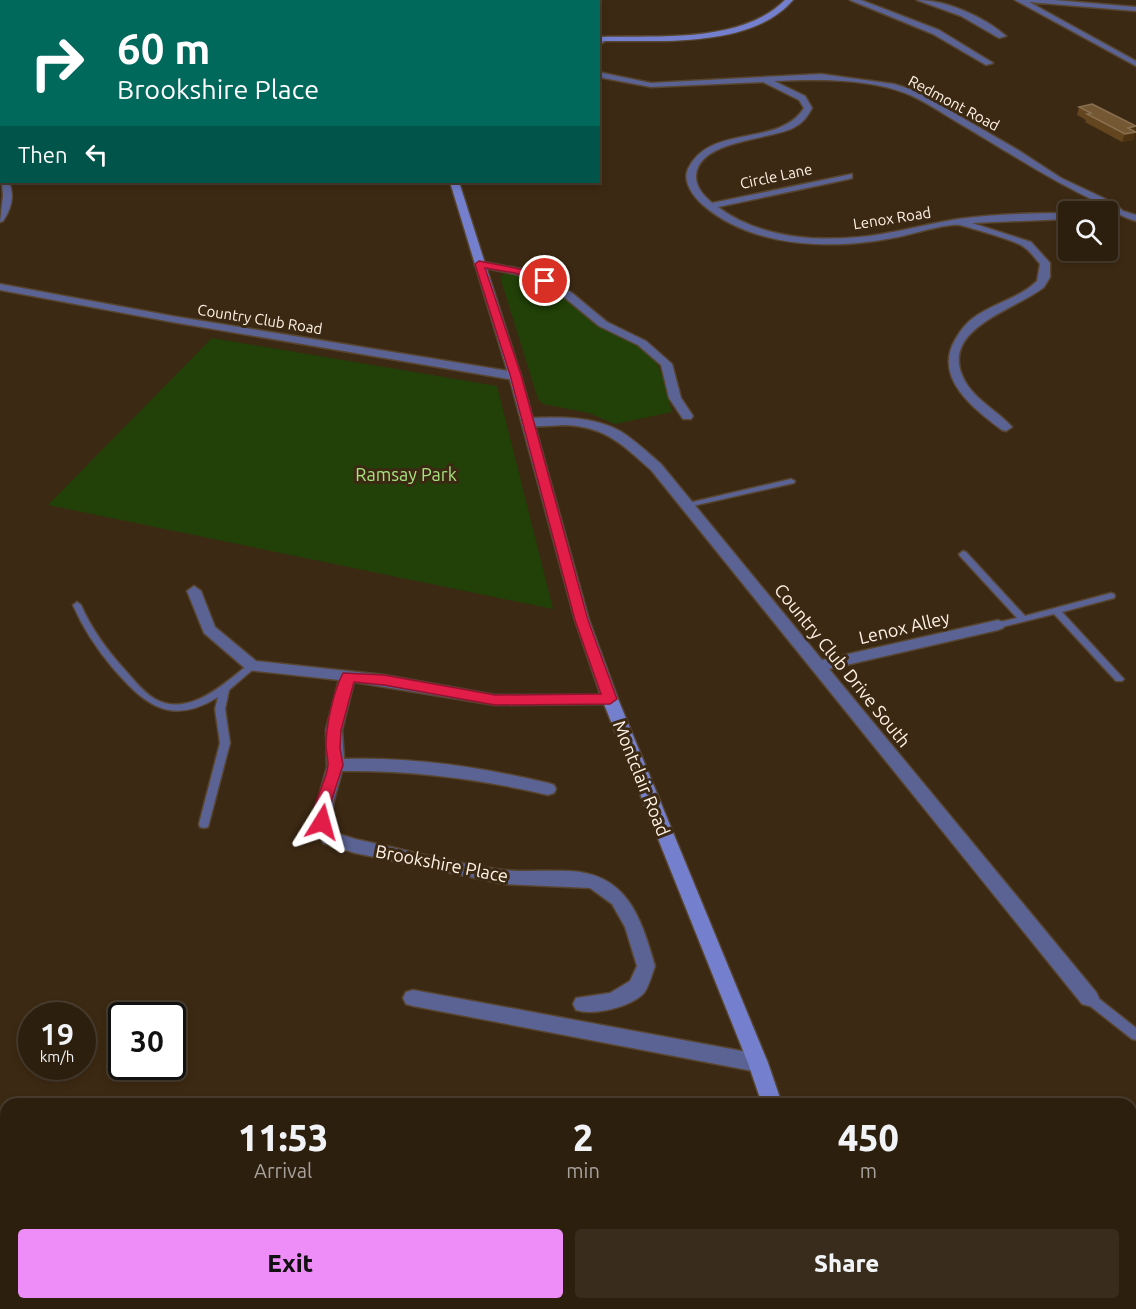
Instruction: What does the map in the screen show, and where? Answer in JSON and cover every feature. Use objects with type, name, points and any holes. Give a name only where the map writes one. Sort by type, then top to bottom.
[{"type":"main road","points":[[602,39],[702,35],[743,28],[770,18],[789,0]]},
{"type":"main road","name":"Montclair Road","points":[[454,183],[515,375],[582,620],[610,699],[758,1063],[770,1098]]},
{"type":"street","points":[[854,0],[936,32],[989,63]]},
{"type":"street","points":[[921,0],[964,14],[1002,36]]},
{"type":"street","points":[[1019,0],[1136,64]]},
{"type":"street","points":[[1028,0],[1136,9]]},
{"type":"street","name":"Redmont Road","points":[[600,75],[651,85],[766,80],[793,76],[843,77],[891,86],[913,93],[1058,180],[1111,205],[1120,213],[1136,218]]},
{"type":"street","name":"Lenox Road","points":[[766,80],[802,98],[808,108],[806,116],[791,126],[735,140],[706,153],[693,169],[691,180],[695,193],[722,215],[750,228],[783,236],[830,242],[878,238],[958,222],[1007,216],[1058,216]]},
{"type":"street","name":"Circle Lane","points":[[710,206],[849,176]]},
{"type":"street","points":[[0,219],[7,208],[8,188],[6,183]]},
{"type":"street","name":"Lenox Road","points":[[958,222],[1027,244],[1045,263],[1046,275],[1039,286],[976,321],[955,346],[952,366],[962,387],[985,413],[1006,427]]},
{"type":"street","points":[[479,264],[517,271],[545,281],[568,295],[603,324],[642,343],[666,364],[675,398],[687,416]]},
{"type":"street","name":"Country Club Road","points":[[0,287],[172,319],[515,375]]},
{"type":"street","name":"Country Club Drive South","points":[[528,422],[571,421],[594,424],[617,435],[656,467],[1089,998]]},
{"type":"street","points":[[194,591],[209,630],[252,666],[384,680],[495,700],[610,699]]},
{"type":"street","name":"Lenox Alley","points":[[819,666],[998,625]]},
{"type":"street","name":"Brookshire Place","points":[[348,676],[334,730],[333,748],[336,765],[325,799],[322,822],[329,838],[355,846],[504,877],[571,878],[594,881],[618,899],[634,925],[646,966],[637,987],[613,1001],[583,1004]]},
{"type":"street","points":[[336,765],[421,766],[492,775],[548,789]]},
{"type":"street","points":[[413,998],[758,1063]]},
{"type":"lane","points":[[688,505],[791,481]]},
{"type":"lane","points":[[963,554],[1023,619]]},
{"type":"lane","points":[[998,625],[1112,596]]},
{"type":"lane","points":[[77,605],[89,633],[136,688],[156,704],[186,707],[206,700],[224,689],[252,666]]},
{"type":"lane","points":[[1056,611],[1119,678]]},
{"type":"lane","points":[[204,824],[225,743],[220,709],[224,689]]},
{"type":"lane","points":[[1089,998],[1136,1035]]},
{"type":"green space","points":[[505,274],[534,280],[546,286],[604,328],[646,351],[659,368],[672,412],[615,424],[589,413],[543,404],[538,399],[500,277]]},
{"type":"green space","name":"Ramsay Park","points":[[212,338],[497,386],[553,609],[48,505]]},
{"type":"building","points":[[1092,104],[1136,126],[1128,128],[1136,132],[1125,134],[1087,114],[1091,113],[1079,107]]},
{"type":"route","points":[[322,822],[325,799],[336,765],[333,748],[334,730],[348,676],[384,680],[495,700],[610,699],[582,620],[515,375],[479,264],[517,271],[545,281]]}]
